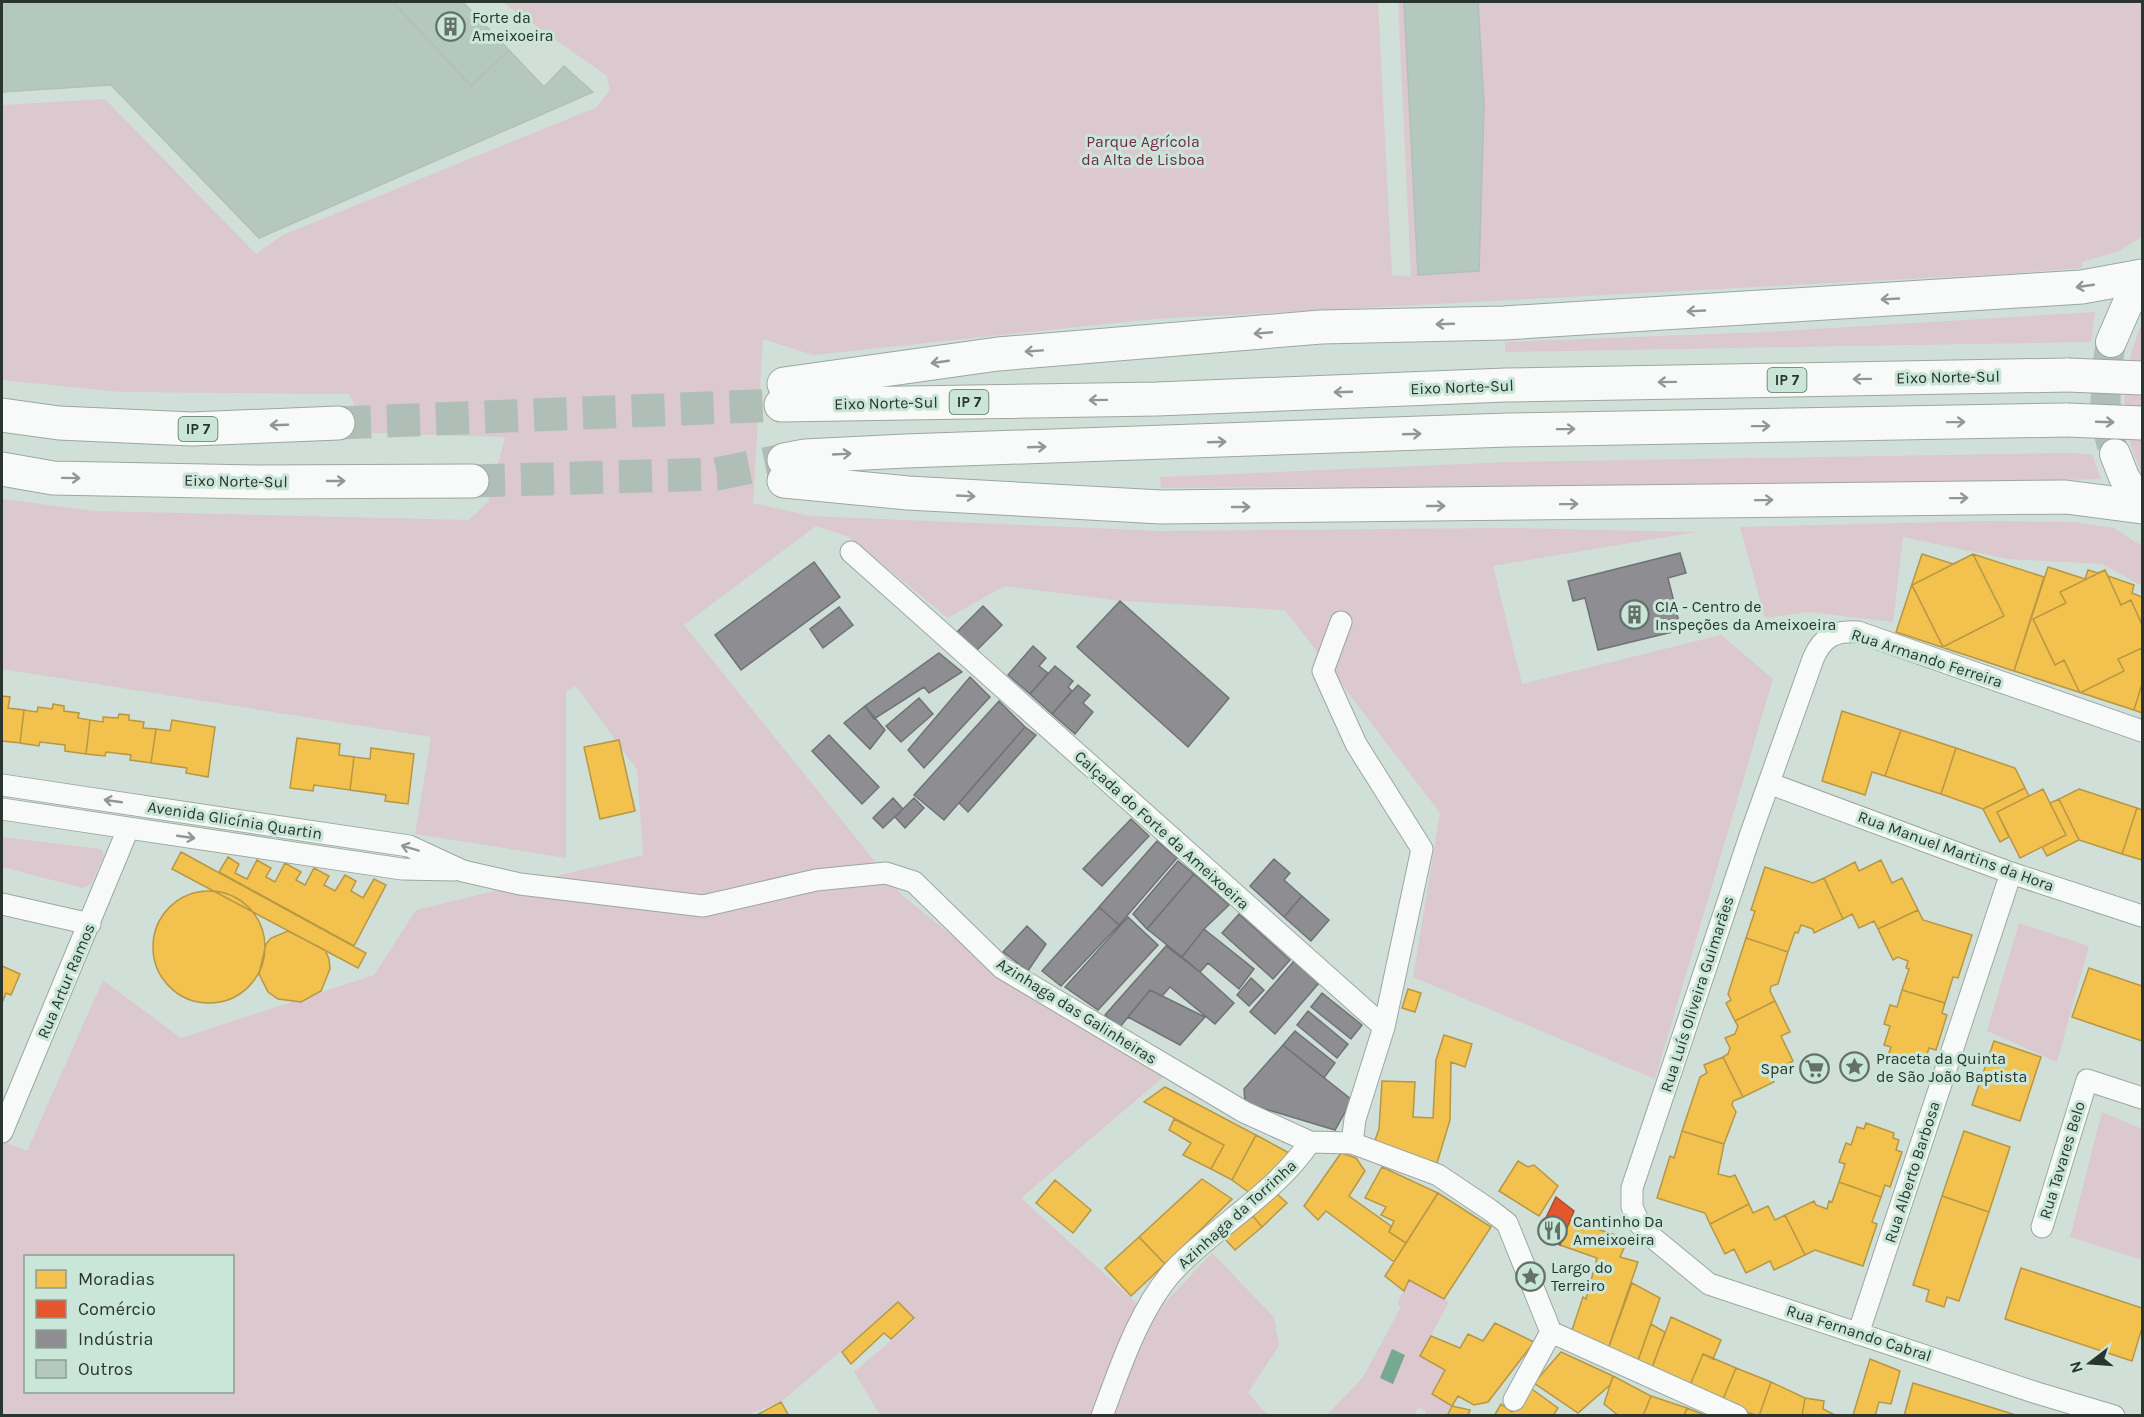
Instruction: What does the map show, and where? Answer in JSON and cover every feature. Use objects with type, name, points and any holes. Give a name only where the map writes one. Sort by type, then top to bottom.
[{"type":"highway","name":"Eixo Norte-Sul","points":[[2142,276],[2082,287],[1504,323],[1321,327],[998,354],[782,394],[1157,399],[1506,385],[2068,375],[2142,378]]},
{"type":"highway","name":"IP 7","points":[[2,415],[59,423],[192,429],[338,423]]},
{"type":"highway","points":[[2142,423],[2067,420],[1508,430],[805,456],[784,470],[908,493],[1161,507],[1510,505],[2066,497],[2142,506]]},
{"type":"highway","name":"Eixo Norte-Sul","points":[[2,469],[53,478],[256,482],[472,481]]},
{"type":"street","points":[[2111,342],[2127,305],[2142,283]]},
{"type":"street","points":[[2115,454],[2124,477],[2142,506]]},
{"type":"street","name":"Calçada do Forte da Ameixoeira","points":[[851,552],[1384,1027]]},
{"type":"street","points":[[1341,622],[1323,671],[1356,744],[1422,849],[1384,1027],[1355,1119],[1352,1143],[1438,1175],[1507,1223],[1551,1332],[1737,1416]]},
{"type":"street","name":"Rua Armando Ferreira","points":[[1771,784],[1818,647],[1828,637],[1841,631],[1858,632],[2142,731]]},
{"type":"street","name":"Rua Manuel Martins da Hora","points":[[1771,784],[2011,873],[2142,916]]},
{"type":"street","name":"Rua Luís Oliveira Guimarães","points":[[1632,1207],[1632,1188],[1751,833],[1771,784]]},
{"type":"street","name":"Avenida Glicínia Quartin","points":[[2,785],[409,846],[463,871]]},
{"type":"street","name":"Avenida Glicínia Quartin","points":[[2,809],[402,868],[463,871],[520,884],[703,906],[816,880]]},
{"type":"street","name":"Rua Artur Ramos","points":[[2,1132],[128,829]]},
{"type":"street","name":"Azinhaga das Galinheiras","points":[[816,880],[886,873],[914,882],[1002,968],[1244,1112],[1310,1142],[1352,1143]]},
{"type":"street","name":"Rua Alberto Barbosa","points":[[1858,1334],[2011,873]]},
{"type":"street","points":[[2,904],[90,924]]},
{"type":"street","name":"Rua Tavares Belo","points":[[2042,1227],[2086,1080],[2142,1098]]},
{"type":"street","name":"Azinhaga da Torrinha","points":[[1102,1416],[1131,1340],[1145,1312],[1176,1267],[1293,1167],[1310,1142]]},
{"type":"street","name":"Rua Fernando Cabral","points":[[1632,1207],[1639,1223],[1652,1237],[1709,1284],[2114,1416]]},
{"type":"street","points":[[1514,1400],[1551,1332]]},
{"type":"green space","name":"Parque Agrícola da Alta de Lisboa","points":[[502,2],[1378,2],[1392,275],[1411,277],[1398,2],[2142,2],[2142,237],[2119,251],[2082,262],[2082,268],[2020,273],[1154,319],[813,355],[763,339],[753,503],[811,516],[1162,531],[1512,528],[1696,532],[1493,566],[1522,684],[1721,635],[1773,679],[1655,1079],[1413,977],[1440,813],[1285,610],[1120,601],[1004,586],[948,618],[849,537],[816,526],[684,625],[902,895],[1003,977],[1166,1075],[1021,1198],[1141,1307],[1159,1309],[1212,1253],[1274,1317],[1279,1346],[1248,1393],[1268,1415],[880,1415],[854,1372],[915,1320],[898,1303],[781,1402],[747,1415],[2,1415],[2,1141],[27,1151],[103,980],[181,1038],[374,975],[416,910],[643,855],[637,770],[576,686],[566,692],[566,858],[415,834],[431,737],[2,669],[2,499],[95,511],[469,520],[488,502],[505,437],[369,433],[349,394],[121,392],[2,380],[2,105],[105,99],[256,254],[283,235],[597,107],[610,90],[607,76]]},
{"type":"green space","points":[[2095,312],[2091,342],[1505,352],[1505,342],[1766,332]]},
{"type":"green space","points":[[2142,323],[2142,472],[2128,436],[2125,398],[2130,360]]},
{"type":"green space","points":[[2092,454],[2101,479],[1510,493],[1509,486],[1161,488],[1160,477],[1509,462]]},
{"type":"green space","points":[[1984,521],[2075,522],[2114,528],[2142,546],[2142,586],[2102,564],[2007,559],[1903,537],[1893,622],[1808,612],[1765,618],[1740,527]]},
{"type":"green space","points":[[2,837],[101,849],[104,855],[91,884],[83,888],[2,867]]},
{"type":"green space","points":[[2019,923],[2089,946],[2057,1062],[1987,1031]]},
{"type":"green space","points":[[2102,1112],[2142,1129],[2142,1260],[2070,1237]]},
{"type":"green space","points":[[1409,1280],[1449,1302],[1420,1356],[1445,1370],[1432,1394],[1452,1406],[1447,1415],[1424,1415],[1426,1411],[1419,1408],[1414,1415],[1326,1416],[1363,1377],[1401,1307],[1397,1304]]},
{"type":"shaded area","points":[[1392,1349],[1405,1355],[1393,1384],[1380,1378]]},
{"type":"building: Moradias","points":[[1922,554],[1953,564],[1973,554],[2044,577],[2014,671],[1896,632]]},
{"type":"building: Moradias","points":[[1973,554],[2004,616],[1943,647],[1912,585]]},
{"type":"building: Moradias","points":[[2048,567],[2085,579],[2088,570],[2098,573],[2105,570],[2108,576],[2134,585],[2132,593],[2142,597],[2142,684],[2134,710],[2014,671]]},
{"type":"building: Moradias","points":[[2105,570],[2121,605],[2131,600],[2142,625],[2142,648],[2118,659],[2124,671],[2080,693],[2064,660],[2055,665],[2033,619],[2066,603],[2060,592]]},
{"type":"building: Moradias","points":[[2142,684],[2142,713],[2134,710]]},
{"type":"building: Moradias","points":[[2,696],[10,697],[8,708],[24,710],[20,743],[2,741]]},
{"type":"building: Moradias","points":[[53,704],[64,706],[64,711],[79,713],[78,718],[90,720],[86,754],[65,751],[65,745],[40,742],[39,746],[20,743],[24,710],[37,712],[38,707],[52,709]]},
{"type":"building: Moradias","points":[[1842,711],[1901,730],[1885,776],[1872,772],[1865,795],[1822,781]]},
{"type":"building: Moradias","points":[[119,714],[129,715],[129,720],[144,722],[143,728],[156,729],[151,763],[130,760],[131,755],[106,752],[105,756],[86,754],[90,720],[103,722],[103,717],[118,718]]},
{"type":"building: Moradias","points":[[172,720],[215,727],[208,777],[186,773],[187,768],[151,763],[156,729],[170,731]]},
{"type":"building: Moradias","points":[[1901,730],[1956,748],[1941,794],[1885,776]]},
{"type":"building: Moradias","points":[[297,738],[340,744],[339,755],[354,757],[350,790],[314,785],[313,791],[290,788]]},
{"type":"building: Moradias","points":[[619,740],[635,811],[600,819],[584,747]]},
{"type":"building: Moradias","points":[[371,748],[414,754],[408,804],[385,801],[386,795],[350,790],[354,757],[370,759]]},
{"type":"building: Moradias","points":[[1956,748],[2015,768],[2025,788],[1983,809],[1941,794]]},
{"type":"building: Moradias","points":[[2025,788],[2029,796],[1997,812],[2009,837],[2000,842],[1983,809]]},
{"type":"building: Moradias","points":[[2043,789],[2066,835],[2020,858],[1997,812]]},
{"type":"building: Moradias","points":[[2079,789],[2137,808],[2122,854],[2079,840],[2059,799]]},
{"type":"building: Moradias","points":[[2059,799],[2079,840],[2047,856],[2042,847],[2066,835],[2050,803]]},
{"type":"building: Moradias","points":[[2137,808],[2142,810],[2142,860],[2122,854]]},
{"type":"building: Moradias","points":[[181,852],[366,953],[358,968],[172,869]]},
{"type":"building: Moradias","points":[[228,857],[239,864],[235,873],[247,879],[257,860],[271,868],[266,877],[275,882],[285,863],[301,872],[296,880],[305,885],[314,868],[329,876],[324,885],[335,891],[345,875],[356,881],[351,891],[363,898],[374,879],[386,885],[354,946],[219,872]]},
{"type":"building: Moradias","points":[[1881,860],[1892,883],[1902,878],[1918,910],[1878,929],[1874,921],[1859,928],[1852,914],[1843,919],[1824,878],[1855,862],[1859,871]]},
{"type":"building: Moradias","points":[[1765,867],[1813,883],[1824,878],[1843,919],[1814,933],[1813,929],[1801,925],[1798,933],[1795,932],[1788,952],[1746,938],[1755,911],[1751,910]]},
{"type":"building: Moradias","points":[[209,891],[230,895],[249,907],[261,926],[265,947],[261,968],[249,987],[230,999],[209,1003],[188,999],[169,987],[157,968],[153,947],[157,926],[169,907],[188,895]]},
{"type":"building: Moradias","points":[[1918,910],[1923,920],[1972,935],[1958,978],[1953,977],[1945,1003],[1902,990],[1909,969],[1906,968],[1908,961],[1898,957],[1893,960],[1878,929]]},
{"type":"building: Moradias","points":[[288,931],[325,950],[329,959],[330,969],[321,991],[301,1002],[278,999],[268,992],[259,974],[266,944],[271,938]]},
{"type":"building: Moradias","points":[[1746,938],[1788,952],[1778,984],[1771,986],[1770,991],[1775,1001],[1735,1021],[1726,1003],[1731,1000],[1728,994]]},
{"type":"building: Moradias","points":[[2,966],[20,974],[11,995],[6,993],[2,1003]]},
{"type":"building: Moradias","points":[[2089,968],[2142,986],[2142,1041],[2072,1017]]},
{"type":"building: Moradias","points":[[1408,989],[1421,993],[1415,1012],[1402,1008]]},
{"type":"building: Moradias","points":[[1902,990],[1945,1003],[1942,1013],[1947,1015],[1936,1050],[1929,1048],[1926,1058],[1919,1056],[1918,1062],[1889,1053],[1891,1047],[1884,1045],[1890,1026],[1884,1024],[1890,1005],[1897,1007]]},
{"type":"building: Moradias","points":[[1775,1001],[1790,1032],[1781,1036],[1793,1061],[1770,1073],[1774,1082],[1743,1097],[1723,1057],[1728,1054],[1730,1048],[1725,1038],[1735,1034],[1738,1026],[1735,1021]]},
{"type":"building: Moradias","points":[[1444,1035],[1472,1044],[1465,1067],[1451,1062],[1450,1120],[1437,1163],[1374,1143],[1379,1129],[1382,1081],[1415,1082],[1413,1117],[1433,1118],[1436,1060]]},
{"type":"building: Moradias","points":[[1994,1041],[2041,1057],[2020,1121],[1972,1105]]},
{"type":"building: Moradias","points":[[1723,1057],[1743,1097],[1733,1101],[1732,1105],[1736,1112],[1724,1144],[1682,1131],[1700,1077],[1707,1073],[1704,1065]]},
{"type":"building: Moradias","points":[[1165,1087],[1256,1135],[1232,1180],[1211,1169],[1224,1145],[1144,1102]]},
{"type":"building: Moradias","points":[[1174,1119],[1224,1145],[1211,1169],[1183,1155],[1191,1143],[1169,1130]]},
{"type":"building: Moradias","points":[[1866,1123],[1894,1133],[1893,1138],[1899,1140],[1896,1150],[1902,1152],[1890,1187],[1885,1185],[1881,1197],[1839,1182],[1845,1164],[1839,1162],[1846,1143],[1851,1145],[1857,1127],[1864,1129]]},
{"type":"building: Moradias","points":[[1682,1131],[1724,1144],[1718,1174],[1730,1177],[1735,1175],[1749,1204],[1710,1224],[1705,1213],[1657,1198],[1670,1156],[1674,1158]]},
{"type":"building: Moradias","points":[[1964,1131],[2010,1147],[1989,1212],[1942,1196]]},
{"type":"building: Moradias","points":[[1256,1135],[1289,1153],[1250,1193],[1232,1180]]},
{"type":"building: Moradias","points":[[1341,1153],[1356,1158],[1365,1171],[1349,1196],[1391,1226],[1389,1232],[1406,1243],[1394,1262],[1326,1211],[1318,1220],[1304,1206]]},
{"type":"building: Moradias","points":[[1518,1161],[1528,1167],[1534,1165],[1558,1186],[1539,1216],[1499,1191]]},
{"type":"building: Moradias","points":[[1382,1167],[1438,1193],[1406,1243],[1389,1232],[1394,1221],[1381,1215],[1386,1207],[1365,1198]]},
{"type":"building: Moradias","points":[[1202,1179],[1232,1199],[1165,1264],[1139,1237]]},
{"type":"building: Moradias","points":[[1055,1180],[1091,1210],[1073,1233],[1036,1203]]},
{"type":"building: Moradias","points":[[1839,1182],[1881,1197],[1872,1222],[1877,1224],[1863,1266],[1815,1250],[1805,1255],[1785,1215],[1814,1201],[1816,1205],[1827,1209]]},
{"type":"building: Moradias","points":[[1276,1193],[1287,1203],[1262,1227],[1253,1216]]},
{"type":"building: Moradias","points":[[1438,1193],[1491,1227],[1444,1299],[1409,1280],[1404,1291],[1385,1276]]},
{"type":"building: Moradias","points":[[1942,1196],[1989,1212],[1959,1301],[1947,1297],[1944,1307],[1926,1301],[1929,1290],[1913,1285]]},
{"type":"building: Moradias","points":[[1749,1204],[1753,1213],[1768,1206],[1775,1220],[1785,1215],[1805,1255],[1774,1270],[1770,1261],[1746,1273],[1734,1249],[1725,1254],[1710,1224]]},
{"type":"building: Moradias","points":[[1253,1216],[1262,1227],[1235,1250],[1225,1239]]},
{"type":"building: Moradias","points":[[1569,1220],[1628,1239],[1620,1257],[1638,1262],[1607,1352],[1570,1336],[1583,1297],[1586,1299],[1597,1258],[1560,1245]]},
{"type":"building: Moradias","points":[[1139,1237],[1165,1264],[1131,1296],[1105,1268]]},
{"type":"building: Moradias","points":[[2021,1268],[2142,1308],[2142,1328],[2132,1361],[2005,1319]]},
{"type":"building: Moradias","points":[[1632,1283],[1660,1298],[1636,1366],[1607,1352]]},
{"type":"building: Moradias","points":[[898,1302],[914,1318],[891,1339],[884,1333],[851,1364],[842,1352]]},
{"type":"building: Moradias","points":[[1671,1317],[1721,1340],[1713,1359],[1703,1354],[1688,1390],[1650,1373]]},
{"type":"building: Moradias","points":[[1495,1323],[1534,1342],[1488,1402],[1474,1405],[1458,1396],[1452,1406],[1432,1394],[1445,1370],[1420,1356],[1431,1336],[1460,1348],[1468,1334],[1483,1341]]},
{"type":"building: Moradias","points":[[1651,1324],[1665,1332],[1650,1373],[1636,1366]]},
{"type":"building: Moradias","points":[[1561,1352],[1613,1376],[1610,1385],[1578,1413],[1534,1383]]},
{"type":"building: Moradias","points":[[1703,1354],[1736,1368],[1721,1404],[1688,1390]]},
{"type":"building: Moradias","points":[[1870,1359],[1900,1371],[1891,1404],[1879,1402],[1875,1416],[1853,1415]]},
{"type":"building: Moradias","points":[[1736,1368],[1771,1382],[1759,1416],[1721,1404]]},
{"type":"building: Moradias","points":[[1613,1376],[1651,1396],[1643,1416],[1619,1416],[1604,1404]]},
{"type":"building: Moradias","points":[[1771,1382],[1805,1398],[1802,1416],[1759,1416]]},
{"type":"building: Moradias","points":[[1913,1383],[2016,1415],[2016,1416],[1904,1416]]},
{"type":"building: Moradias","points":[[1529,1387],[1558,1408],[1553,1416],[1494,1416],[1501,1404],[1512,1412]]},
{"type":"building: Moradias","points":[[1651,1396],[1687,1408],[1684,1416],[1643,1416]]},
{"type":"building: Moradias","points":[[1805,1398],[1824,1401],[1823,1409],[1837,1416],[1802,1416]]},
{"type":"building: Moradias","points":[[781,1402],[789,1416],[755,1416]]},
{"type":"building: Moradias","points":[[1452,1406],[1470,1410],[1468,1416],[1447,1416]]},
{"type":"building: Moradias","points":[[1687,1408],[1707,1416],[1684,1416]]},
{"type":"building: Comércio","points":[[1556,1197],[1574,1211],[1560,1245],[1540,1230]]},
{"type":"building: Indústria","name":"CIA - Centro de Inspeções da Ameixoeira","points":[[1680,553],[1686,573],[1668,578],[1681,630],[1598,650],[1585,598],[1573,601],[1568,581]]},
{"type":"building: Indústria","points":[[814,562],[840,597],[741,670],[715,635]]},
{"type":"building: Indústria","points":[[1120,601],[1229,698],[1188,747],[1077,647]]},
{"type":"building: Indústria","points":[[983,606],[1002,625],[974,653],[955,634]]},
{"type":"building: Indústria","points":[[839,607],[853,625],[823,648],[810,629]]},
{"type":"building: Indústria","points":[[1033,646],[1046,658],[1039,666],[1048,673],[1030,694],[1008,675]]},
{"type":"building: Indústria","points":[[939,653],[962,672],[929,693],[924,687],[874,719],[865,706]]},
{"type":"building: Indústria","points":[[1055,666],[1073,681],[1068,687],[1072,691],[1052,714],[1030,694]]},
{"type":"building: Indústria","points":[[970,677],[990,697],[924,768],[908,750]]},
{"type":"building: Indústria","points":[[1078,685],[1090,695],[1083,703],[1093,712],[1075,734],[1052,714]]},
{"type":"building: Indústria","points":[[919,698],[933,714],[901,742],[886,726]]},
{"type":"building: Indústria","points":[[999,701],[1025,727],[944,820],[914,795]]},
{"type":"building: Indústria","points":[[865,706],[885,730],[870,749],[844,723]]},
{"type":"building: Indústria","points":[[1025,727],[1036,735],[968,812],[959,803]]},
{"type":"building: Indústria","points":[[829,735],[879,787],[862,804],[812,751]]},
{"type":"building: Indústria","points":[[893,798],[903,809],[883,828],[873,818]]},
{"type":"building: Indústria","points":[[914,798],[924,808],[905,828],[895,817]]},
{"type":"building: Indústria","points":[[1131,819],[1149,836],[1102,886],[1083,869]]},
{"type":"building: Indústria","points":[[1157,841],[1177,858],[1119,925],[1099,907]]},
{"type":"building: Indústria","points":[[1274,859],[1290,873],[1284,880],[1302,896],[1284,917],[1250,886]]},
{"type":"building: Indústria","points":[[1178,861],[1194,874],[1147,929],[1133,914]]},
{"type":"building: Indústria","points":[[1194,874],[1229,905],[1204,929],[1182,957],[1147,929]]},
{"type":"building: Indústria","points":[[1302,896],[1329,920],[1311,941],[1284,917]]},
{"type":"building: Indústria","points":[[1099,907],[1119,925],[1061,986],[1042,971]]},
{"type":"building: Indústria","points":[[1239,914],[1290,960],[1273,979],[1222,933]]},
{"type":"building: Indústria","points":[[1128,917],[1158,945],[1098,1010],[1065,987]]},
{"type":"building: Indústria","points":[[1027,926],[1046,944],[1028,971],[1003,952]]},
{"type":"building: Indústria","points":[[1204,929],[1254,969],[1239,989],[1208,963],[1200,972],[1182,957]]},
{"type":"building: Indústria","points":[[1166,946],[1200,972],[1234,1003],[1215,1024],[1170,987],[1162,996],[1150,990],[1120,1027],[1105,1015]]},
{"type":"building: Indústria","points":[[1294,961],[1319,983],[1275,1034],[1250,1012]]},
{"type":"building: Indústria","points":[[1251,978],[1264,990],[1249,1006],[1237,995]]},
{"type":"building: Indústria","points":[[1150,990],[1205,1017],[1180,1045],[1128,1017]]},
{"type":"building: Indústria","points":[[1322,993],[1362,1025],[1351,1039],[1311,1007]]},
{"type":"building: Indústria","points":[[1308,1011],[1348,1044],[1337,1058],[1297,1025]]},
{"type":"building: Indústria","points":[[1295,1031],[1335,1063],[1324,1078],[1283,1045]]},
{"type":"building: Indústria","points":[[1283,1045],[1352,1100],[1335,1130],[1245,1103],[1244,1089]]},
{"type":"building: Outros","points":[[2,2],[393,2],[471,86],[509,50],[544,87],[564,66],[593,92],[259,238],[111,85],[2,92]]},
{"type":"building: Outros","name":"Forte da Ameixoeira","points":[[393,2],[463,2],[509,50],[471,86]]},
{"type":"building: Outros","points":[[1404,2],[1478,2],[1484,105],[1479,271],[1418,275]]},
{"type":"tunnel","points":[[2111,342],[2106,395],[2107,420],[2112,446]]},
{"type":"tunnel","points":[[338,423],[781,405]]},
{"type":"tunnel","points":[[472,481],[717,474],[784,460]]},
{"type":"place","name":"Forte da Ameixoeira","points":[[451,26]]},
{"type":"place","name":"CIA - Centro de Inspeções da Ameixoeira","points":[[1634,615]]},
{"type":"place","name":"Praceta da Quinta de São João Baptista","points":[[1855,1067]]},
{"type":"place","name":"Spar","points":[[1815,1068]]},
{"type":"place","name":"Cantinho Da Ameixoeira","points":[[1552,1230]]},
{"type":"place","name":"Largo do Terreiro","points":[[1530,1276]]}]
